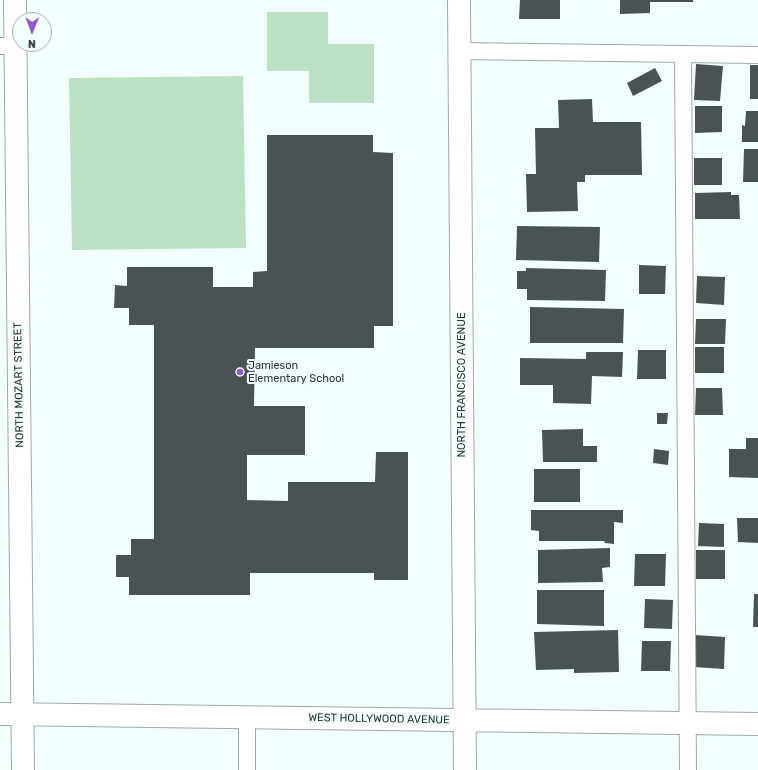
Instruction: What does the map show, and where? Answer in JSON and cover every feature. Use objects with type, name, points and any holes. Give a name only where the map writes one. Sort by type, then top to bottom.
[{"type":"street","name":"NORTH MOZART STREET","points":[[15,0],[8,46],[23,770]]},
{"type":"street","name":"NORTH FRANCISCO AVENUE","points":[[459,0],[464,770]]},
{"type":"street","name":"WEST HOLLYWOOD AVENUE","points":[[0,714],[758,724]]},
{"type":"lane","points":[[459,51],[758,55]]},
{"type":"lane","points":[[683,54],[688,770]]},
{"type":"lane","points":[[247,717],[247,770]]},
{"type":"green space","points":[[267,12],[328,12],[328,44],[374,44],[374,103],[309,103],[309,71],[267,71]]},
{"type":"green space","points":[[243,76],[246,248],[72,250],[69,78]]},
{"type":"building","points":[[520,0],[560,0],[560,19],[519,19]]},
{"type":"building","points":[[620,0],[693,0],[693,2],[650,2],[650,13],[620,14]]},
{"type":"building","points":[[696,64],[723,66],[720,101],[694,100]]},
{"type":"building","points":[[750,65],[758,65],[758,99],[750,99]]},
{"type":"building","points":[[655,68],[662,81],[633,96],[627,83]]},
{"type":"building","points":[[592,99],[593,122],[641,122],[642,175],[585,175],[585,182],[577,182],[578,211],[527,212],[526,174],[536,174],[535,128],[559,128],[558,100]]},
{"type":"building","points":[[695,106],[722,106],[722,132],[695,133]]},
{"type":"building","points":[[746,111],[758,111],[758,142],[742,142],[742,125],[745,126]]},
{"type":"building","points":[[267,135],[373,135],[373,152],[393,153],[393,326],[374,326],[374,348],[255,348],[254,406],[305,406],[305,455],[247,455],[247,500],[288,501],[288,482],[375,482],[376,452],[408,452],[408,580],[374,580],[374,573],[250,573],[250,595],[129,595],[129,577],[116,577],[116,555],[131,555],[131,539],[154,539],[154,325],[129,325],[129,308],[114,308],[115,285],[127,286],[127,267],[213,267],[213,287],[253,287],[253,272],[267,271]]},
{"type":"building","points":[[744,149],[758,149],[758,182],[743,182]]},
{"type":"building","points":[[694,158],[722,158],[722,185],[694,185]]},
{"type":"building","points":[[731,192],[731,195],[739,195],[740,219],[695,219],[695,193]]},
{"type":"building","points":[[517,226],[600,227],[599,262],[516,260]]},
{"type":"building","points":[[639,265],[666,266],[665,294],[639,294]]},
{"type":"building","points":[[526,268],[606,270],[605,301],[527,300],[527,289],[517,289],[517,271],[526,271]]},
{"type":"building","points":[[697,276],[725,277],[724,305],[696,303]]},
{"type":"building","points":[[530,307],[624,309],[623,343],[530,343]]},
{"type":"building","points":[[696,319],[726,319],[725,344],[695,344]]},
{"type":"building","points":[[695,347],[724,347],[724,373],[695,373]]},
{"type":"building","points":[[638,350],[666,350],[666,379],[637,379]]},
{"type":"building","points":[[586,352],[623,352],[622,377],[592,376],[591,404],[553,403],[553,385],[520,385],[520,358],[586,359]]},
{"type":"building","points":[[696,388],[722,388],[723,415],[695,415]]},
{"type":"building","points":[[657,413],[668,413],[667,424],[657,424]]},
{"type":"building","points":[[583,429],[583,446],[597,446],[597,462],[543,462],[542,430]]},
{"type":"building","points":[[746,438],[758,438],[758,478],[729,477],[729,449],[746,449]]},
{"type":"building","points":[[654,449],[669,451],[668,465],[653,463]]},
{"type":"building","points":[[534,469],[580,469],[580,502],[534,502]]},
{"type":"building","points":[[531,510],[623,510],[623,523],[614,522],[614,544],[605,543],[604,541],[539,541],[539,531],[531,530]]},
{"type":"building","points":[[737,518],[758,518],[758,543],[738,542]]},
{"type":"building","points":[[699,523],[724,524],[724,547],[698,546]]},
{"type":"building","points":[[610,548],[610,567],[602,568],[603,582],[538,583],[538,550]]},
{"type":"building","points":[[696,550],[725,550],[725,579],[696,579]]},
{"type":"building","points":[[635,554],[666,554],[665,586],[634,586]]},
{"type":"building","points":[[537,590],[604,590],[604,626],[537,624]]},
{"type":"building","points":[[754,594],[758,594],[758,627],[753,627]]},
{"type":"building","points":[[645,599],[673,600],[672,629],[644,628]]},
{"type":"building","points":[[618,630],[619,672],[574,673],[574,669],[536,670],[534,632]]},
{"type":"building","points":[[695,635],[725,637],[724,669],[694,667]]},
{"type":"building","points":[[642,641],[671,641],[670,671],[641,671]]},
{"type":"place","name":"Jamieson Elementary School","points":[[240,372]]}]
